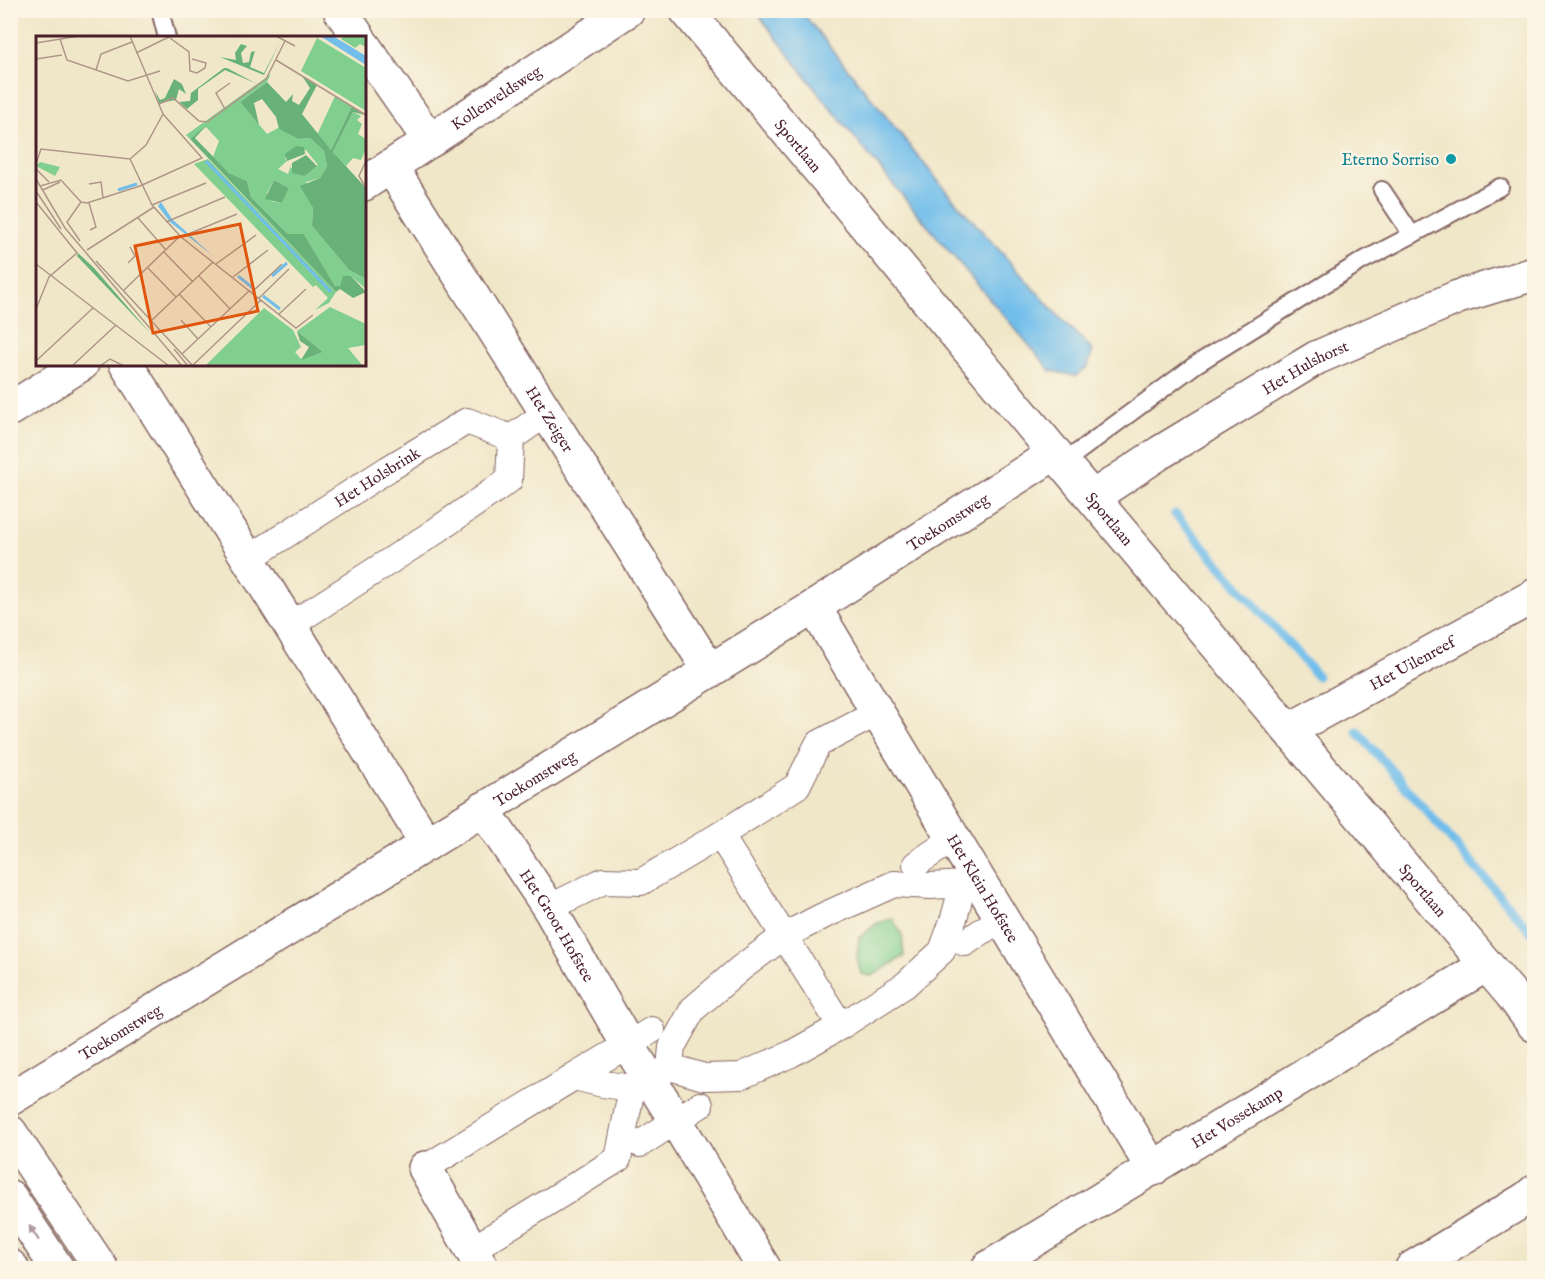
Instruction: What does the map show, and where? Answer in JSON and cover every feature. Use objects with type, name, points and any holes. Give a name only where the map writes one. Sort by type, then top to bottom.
[{"type":"street","points":[[340,10],[358,36]]},
{"type":"street","name":"Kollenveldsweg","points":[[378,176],[628,10]]},
{"type":"street","name":"Sportlaan","points":[[686,10],[1486,965],[1523,988],[1534,1025]]},
{"type":"street","points":[[366,49],[430,141]]},
{"type":"street","name":"Het Zeiger","points":[[378,176],[547,413],[710,670]]},
{"type":"street","name":"Het Hulshorst","points":[[1093,497],[1171,446],[1316,358],[1458,297],[1534,274]]},
{"type":"street","points":[[10,409],[79,366]]},
{"type":"street","points":[[127,366],[427,844]]},
{"type":"street","points":[[289,626],[430,536],[509,480],[511,438],[547,413]]},
{"type":"street","name":"Het Holsbrink","points":[[248,559],[467,421],[511,438]]},
{"type":"street","name":"Toekomstweg","points":[[10,1099],[1059,458]]},
{"type":"street","name":"Het Uilenreef","points":[[1289,730],[1534,596]]},
{"type":"street","name":"Het Klein Hofstee","points":[[814,607],[953,838],[970,880],[1001,918],[1153,1169]]},
{"type":"street","points":[[549,908],[603,881],[641,882],[797,786],[818,744],[877,713]]},
{"type":"street","name":"Het Groot Hofstee","points":[[483,809],[549,908],[647,1033],[651,1078],[695,1108],[764,1269]]},
{"type":"street","points":[[720,834],[841,1026]]},
{"type":"street","points":[[953,838],[905,872],[784,936],[741,968],[693,1009],[647,1033],[425,1168],[476,1259],[741,1076],[791,1054],[841,1026],[905,985],[954,948],[1001,918]]},
{"type":"street","points":[[905,872],[931,886],[970,880]]},
{"type":"street","points":[[954,948],[954,918],[970,880]]},
{"type":"street","name":"Het Vossekamp","points":[[988,1269],[1486,965]]},
{"type":"street","points":[[630,1151],[651,1078],[672,1047],[693,1009]]},
{"type":"street","points":[[574,1077],[603,1084],[651,1078],[741,1076]]},
{"type":"street","points":[[10,1132],[100,1269]]},
{"type":"street","points":[[1412,1269],[1534,1192]]},
{"type":"street","points":[[10,1197],[57,1269]]},
{"type":"lane","points":[[160,10],[166,36]]},
{"type":"lane","points":[[1059,458],[1195,365],[1362,261],[1500,187]]},
{"type":"lane","points":[[1382,190],[1412,236]]},
{"type":"green space","points":[[892,918],[902,935],[904,956],[872,976],[861,974],[857,958],[859,938],[876,924]]},
{"type":"water","points":[[756,11],[801,11],[947,192],[1062,320],[1093,350],[1088,366],[1076,376],[1051,371],[863,148]]},
{"type":"waterway","points":[[1175,514],[1317,676]]},
{"type":"waterway","points":[[1357,731],[1534,935]]},
{"type":"place","name":"Eterno Sorriso","points":[[1451,159]]}]
